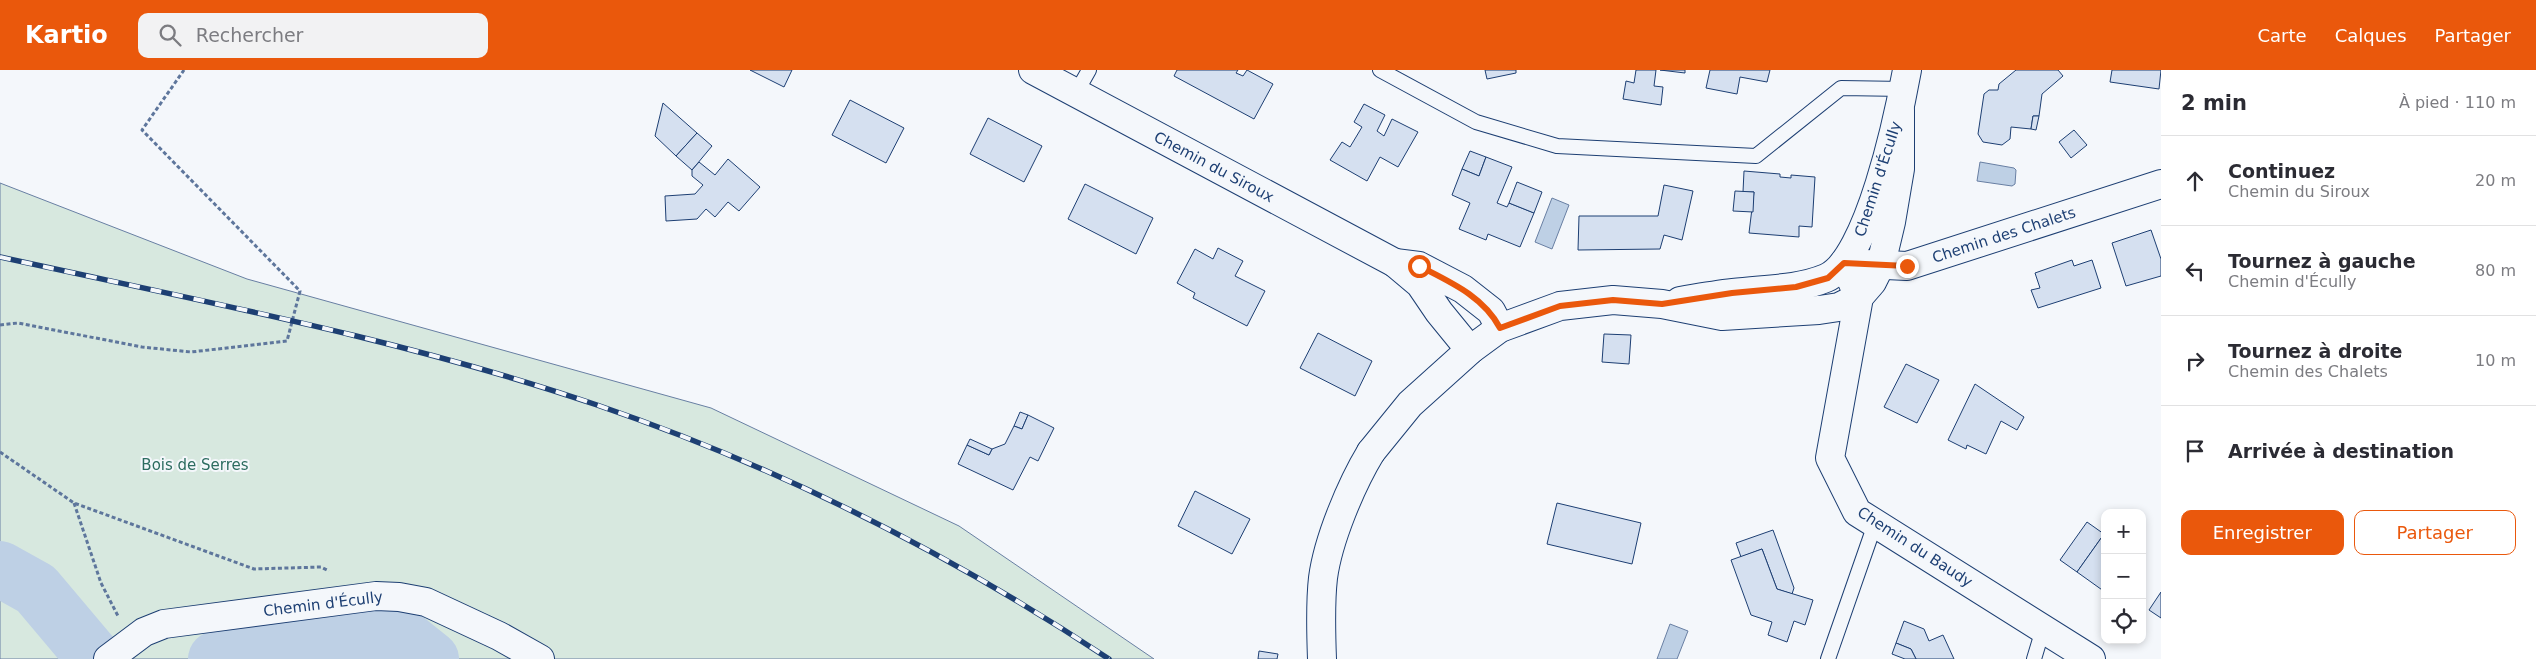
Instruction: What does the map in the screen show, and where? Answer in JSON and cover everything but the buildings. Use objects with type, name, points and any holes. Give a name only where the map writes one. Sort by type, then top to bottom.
[{"type":"street","name":"Chemin du Siroux","points":[[1033,70],[1082,82],[1395,263],[1420,284],[1439,312],[1470,350]]},
{"type":"street","name":"Chemin d'Écully","points":[[1662,304],[1732,293],[1796,287],[1828,278],[1844,263],[1857,243],[1866,222],[1903,90]]},
{"type":"street","name":"Chemin d'Écully","points":[[1322,659],[1323,577],[1336,530],[1357,475],[1371,452],[1410,404],[1470,350],[1500,328],[1560,306],[1613,300],[1662,304],[1722,316],[1818,310],[1839,306],[1859,297],[1872,282],[1881,264],[1891,222],[1900,169],[1903,90]]},
{"type":"street","name":"Chemin des Chalets","points":[[1844,263],[1907,266],[2161,184]]},
{"type":"street","name":"Chemin du Siroux","points":[[1395,263],[1419,266],[1463,289],[1491,312],[1500,328]]},
{"type":"street","points":[[1844,263],[1859,297]]},
{"type":"street","name":"Chemin du Baudy","points":[[1859,297],[1830,458],[1856,512],[2091,659]]},
{"type":"street","name":"Chemin d'Écully","points":[[126,645],[174,623],[376,596],[398,597],[426,602],[500,636],[540,659]]},
{"type":"lane","points":[[1380,70],[1476,122],[1557,146],[1756,156],[1841,88],[1903,90]]},
{"type":"lane","points":[[1828,659],[1875,524]]},
{"type":"lane","points":[[2034,659],[2044,629]]},
{"type":"path","points":[[0,325],[18,323],[142,347],[191,352],[287,341],[300,291],[142,130],[184,70]]},
{"type":"path","points":[[0,452],[74,503],[254,568],[321,567],[336,576]]},
{"type":"path","points":[[74,503],[101,583],[117,615],[126,645]]},
{"type":"green space","name":"Bois de Serres","points":[[0,183],[247,279],[711,408],[959,526],[1154,659],[0,659]]},
{"type":"water","points":[[1980,162],[2014,168],[2016,170],[2015,184],[2012,186],[1977,181]]},
{"type":"water","points":[[1552,198],[1569,205],[1552,249],[1535,242]]},
{"type":"water","points":[[1670,624],[1688,631],[1677,659],[1657,659]]},
{"type":"waterway","points":[[0,569],[36,589],[95,659]]},
{"type":"waterway","points":[[216,659],[270,648],[362,636],[396,636],[406,639],[431,659]]},
{"type":"railway","points":[[0,257],[301,323],[450,360],[524,381],[665,429],[797,485],[925,548],[1049,620],[1109,659]]},
{"type":"route","points":[[1419,266],[1463,289],[1491,312],[1500,328],[1560,306],[1613,300],[1662,304],[1732,293],[1796,287],[1828,278],[1844,263],[1907,266]]}]
